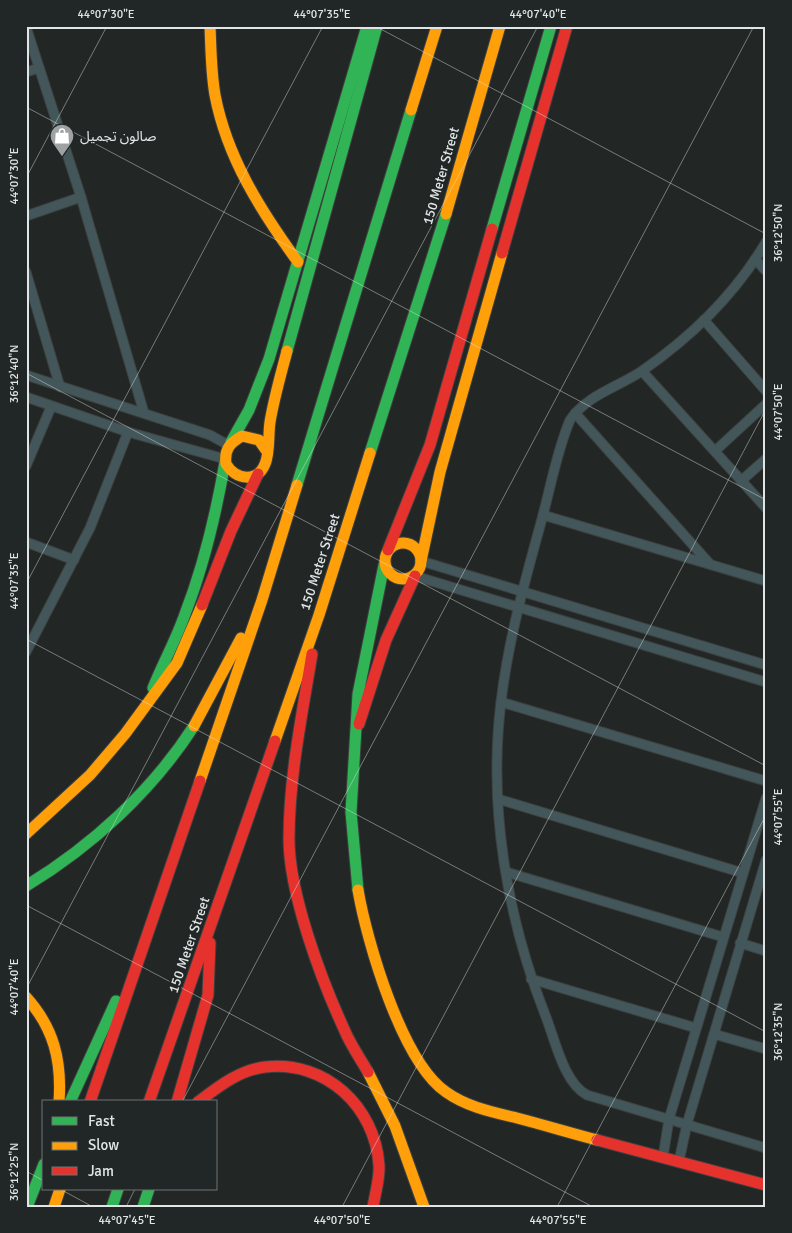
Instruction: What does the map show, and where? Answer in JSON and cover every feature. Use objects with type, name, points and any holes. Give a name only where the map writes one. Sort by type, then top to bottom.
[{"type":"main road","points":[[210,26],[215,96],[223,129],[234,159],[267,218],[298,262]]},
{"type":"main road","points":[[149,699],[195,588],[213,525],[230,443],[249,410],[264,377],[367,26]]},
{"type":"main road","points":[[26,834],[90,775],[125,734],[177,663],[188,642],[218,561],[258,474],[266,463],[266,450],[278,385],[376,26]]},
{"type":"main road","points":[[91,1100],[262,600],[438,26]]},
{"type":"main road","name":"150 Meter Street","points":[[150,1100],[319,615],[444,220],[500,26]]},
{"type":"main road","points":[[552,26],[430,445],[384,564],[360,682],[351,812],[355,872],[360,902],[384,986],[404,1034],[424,1070],[445,1092],[471,1106],[766,1185]]},
{"type":"main road","points":[[357,730],[386,640],[422,561],[440,472],[567,26]]},
{"type":"main road","points":[[230,443],[242,436],[254,437],[263,444],[266,450]]},
{"type":"main road","points":[[225,460],[228,468],[239,476],[245,478],[258,474]]},
{"type":"main road","points":[[388,550],[397,544],[409,544],[418,550],[422,561]]},
{"type":"main road","points":[[384,564],[394,578],[404,580],[415,576]]},
{"type":"main road","points":[[26,886],[110,822],[145,789],[165,765],[189,735],[262,600]]},
{"type":"main road","points":[[319,615],[292,782],[289,841],[295,888],[317,960],[344,1030],[376,1085],[395,1126],[424,1207]]},
{"type":"main road","points":[[71,1100],[156,911]]},
{"type":"main road","points":[[178,1100],[208,994],[210,930]]},
{"type":"main road","points":[[26,997],[38,1009],[50,1028],[57,1048],[61,1075],[60,1100]]},
{"type":"main road","points":[[200,1100],[226,1079],[261,1067],[289,1067],[316,1073],[340,1086],[358,1104],[375,1135],[380,1169],[373,1207]]},
{"type":"main road","points":[[27,1207],[42,1169]]},
{"type":"main road","points":[[54,1207],[60,1190]]},
{"type":"main road","points":[[112,1207],[118,1190]]},
{"type":"main road","points":[[143,1207],[149,1190]]},
{"type":"street","points":[[26,27],[80,197],[144,413]]},
{"type":"street","points":[[26,72],[40,68]]},
{"type":"street","points":[[26,216],[80,197]]},
{"type":"street","points":[[766,242],[755,259],[704,320],[679,343],[642,371],[588,401],[575,414],[567,428],[518,607],[501,702],[498,751],[498,799],[512,908],[531,979],[570,1078],[575,1086],[587,1095],[766,1148]]},
{"type":"street","points":[[755,259],[766,271]]},
{"type":"street","points":[[26,272],[60,387]]},
{"type":"street","points":[[704,320],[766,391]]},
{"type":"street","points":[[642,371],[766,508]]},
{"type":"street","points":[[26,375],[230,443]]},
{"type":"street","points":[[26,397],[128,432],[225,460]]},
{"type":"street","points":[[715,451],[766,404]]},
{"type":"street","points":[[26,466],[51,406]]},
{"type":"street","points":[[575,414],[710,564]]},
{"type":"street","points":[[26,651],[30,637],[90,528],[128,432]]},
{"type":"street","points":[[741,481],[766,459]]},
{"type":"street","points":[[544,515],[766,580]]},
{"type":"street","points":[[26,542],[74,560]]},
{"type":"street","points":[[422,561],[766,665]]},
{"type":"street","points":[[415,576],[766,682]]},
{"type":"street","points":[[501,702],[766,781]]},
{"type":"street","points":[[663,1157],[669,1119],[766,798]]},
{"type":"street","points":[[498,799],[743,873]]},
{"type":"street","points":[[679,1161],[687,1124],[740,943],[763,880],[766,860]]},
{"type":"street","points":[[506,872],[723,937]]},
{"type":"street","points":[[740,943],[766,951]]},
{"type":"street","points":[[531,979],[696,1028]]},
{"type":"street","points":[[714,1034],[766,1049]]},
{"type":"traffic: fast","points":[[231,442],[249,410],[269,359],[367,26]]},
{"type":"traffic: fast","points":[[287,351],[377,26]]},
{"type":"traffic: fast","points":[[492,229],[551,26]]},
{"type":"traffic: fast","points":[[297,485],[411,110]]},
{"type":"traffic: fast","points":[[370,453],[446,214]]},
{"type":"traffic: fast","points":[[153,688],[192,596],[204,558],[225,462]]},
{"type":"traffic: fast","points":[[358,890],[351,812],[358,694],[384,565]]},
{"type":"traffic: fast","points":[[26,886],[74,853],[119,815],[159,773],[194,726]]},
{"type":"traffic: fast","points":[[71,1100],[116,1001]]},
{"type":"traffic: fast","points":[[27,1207],[42,1169]]},
{"type":"traffic: fast","points":[[112,1207],[118,1190]]},
{"type":"traffic: fast","points":[[143,1207],[149,1190]]},
{"type":"traffic: slow","points":[[210,26],[215,95],[220,118],[228,140],[247,183],[271,223],[298,262]]},
{"type":"traffic: slow","points":[[411,110],[437,26]]},
{"type":"traffic: slow","points":[[446,214],[500,26]]},
{"type":"traffic: slow","points":[[421,561],[440,472],[502,253]]},
{"type":"traffic: slow","points":[[266,450],[259,440],[242,436],[234,441],[227,450],[226,464],[235,473],[246,477],[257,475],[265,464],[268,455],[269,427],[287,351]]},
{"type":"traffic: slow","points":[[275,741],[319,615],[370,453]]},
{"type":"traffic: slow","points":[[200,781],[262,600],[297,485]]},
{"type":"traffic: slow","points":[[403,543],[410,544],[416,548],[420,554],[421,561],[420,568],[416,574],[410,578],[403,579],[396,578],[390,574],[386,568],[385,561],[386,554],[390,548],[396,544],[403,543]]},
{"type":"traffic: slow","points":[[26,834],[90,775],[125,734],[177,663],[202,605]]},
{"type":"traffic: slow","points":[[194,726],[241,638]]},
{"type":"traffic: slow","points":[[358,890],[369,939],[389,999],[401,1029],[430,1077],[446,1092],[471,1105],[597,1140]]},
{"type":"traffic: slow","points":[[26,997],[36,1009],[50,1033],[59,1073],[59,1100]]},
{"type":"traffic: slow","points":[[368,1072],[395,1126],[424,1207]]},
{"type":"traffic: slow","points":[[54,1207],[60,1190]]},
{"type":"traffic: jam","points":[[502,253],[567,26]]},
{"type":"traffic: jam","points":[[388,550],[430,445],[492,229]]},
{"type":"traffic: jam","points":[[202,605],[231,531],[258,474]]},
{"type":"traffic: jam","points":[[359,724],[386,640],[415,576]]},
{"type":"traffic: jam","points":[[312,654],[291,793],[290,861],[300,910],[316,961],[346,1035],[368,1072]]},
{"type":"traffic: jam","points":[[150,1100],[275,741]]},
{"type":"traffic: jam","points":[[91,1100],[200,781]]},
{"type":"traffic: jam","points":[[178,1100],[208,995],[210,943]]},
{"type":"traffic: jam","points":[[201,1100],[238,1075],[265,1067],[287,1067],[308,1071],[327,1080],[343,1092],[357,1107],[368,1124],[375,1144],[379,1165],[373,1207]]},
{"type":"traffic: jam","points":[[597,1140],[766,1185]]},
{"type":"place","name":"صالون تجميل","points":[[62,157]]}]
